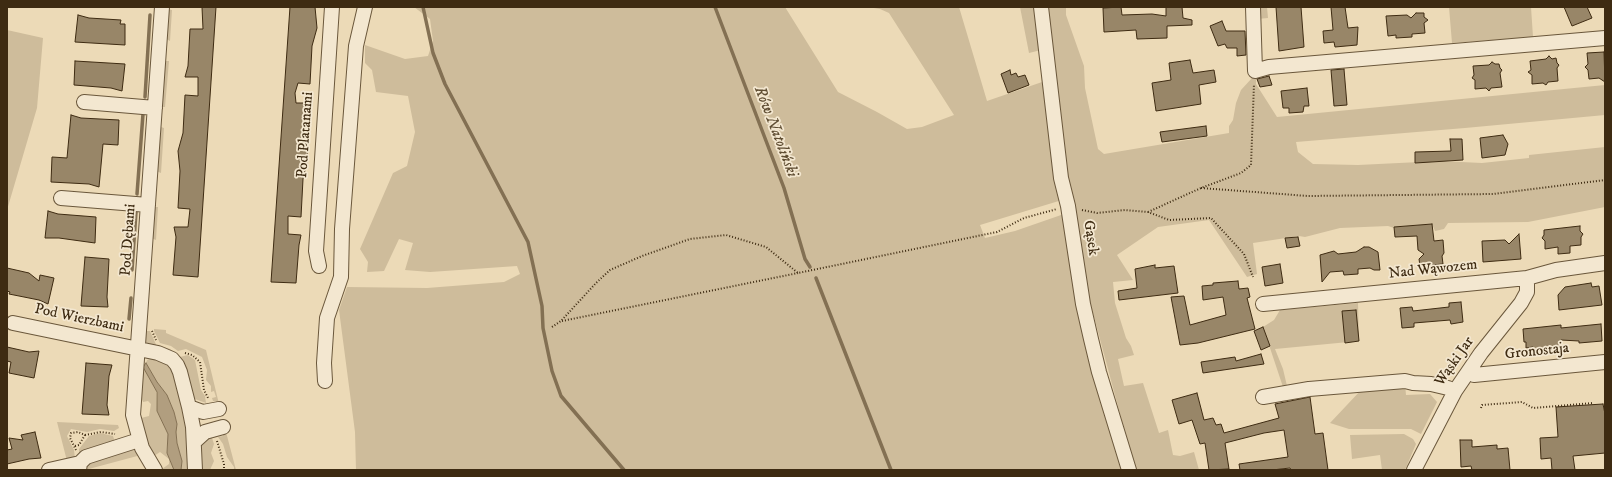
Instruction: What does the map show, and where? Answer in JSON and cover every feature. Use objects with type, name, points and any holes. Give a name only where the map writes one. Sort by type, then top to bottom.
[{"type":"street","name":"Pod Dębami","points":[[155,470],[146,457],[139,440],[133,415],[161,7]]},
{"type":"street","name":"Pod Platanami","points":[[319,266],[316,251],[332,7]]},
{"type":"street","points":[[325,381],[324,363],[327,318],[341,278],[342,229],[356,46],[365,7]]},
{"type":"street","name":"Gąsek","points":[[1041,7],[1061,178],[1068,206],[1083,304],[1091,339],[1129,470]]},
{"type":"street","points":[[1253,7],[1255,71],[1269,67],[1605,38]]},
{"type":"street","points":[[84,102],[155,108]]},
{"type":"street","points":[[62,198],[148,204]]},
{"type":"street","name":"Nad Wąwozem","points":[[1263,304],[1527,278],[1556,270],[1605,263]]},
{"type":"street","name":"Wąski Jar","points":[[1414,470],[1454,391],[1527,292],[1527,278]]},
{"type":"street","name":"Pod Wierzbami","points":[[13,323],[158,353],[172,359],[180,372],[193,427],[195,470]]},
{"type":"street","name":"Gronostaja","points":[[1474,375],[1605,362]]},
{"type":"street","points":[[1263,397],[1309,389],[1405,381],[1431,384],[1454,391]]},
{"type":"street","points":[[189,408],[203,412],[219,408]]},
{"type":"street","points":[[194,442],[205,432],[220,433]]},
{"type":"street","points":[[49,470],[80,466],[86,457],[139,440]]},
{"type":"path","points":[[1148,212],[1201,188],[1241,173],[1251,165],[1255,71]]},
{"type":"path","points":[[1201,188],[1308,196],[1493,194],[1605,180]]},
{"type":"path","points":[[561,321],[997,232],[1024,218],[1068,206],[1097,213],[1125,210],[1148,212],[1169,220],[1211,218],[1244,254],[1253,277]]},
{"type":"path","points":[[552,327],[561,321],[610,270],[690,239],[726,235],[766,247],[798,273]]},
{"type":"path","points":[[1482,408],[1482,405],[1522,402],[1533,408],[1593,403]]},
{"type":"path","points":[[85,435],[79,445],[75,446],[70,435],[73,432],[85,435],[101,432],[115,434],[118,447]]},
{"type":"path","points":[[220,433],[224,470]]},
{"type":"shaded area","points":[[414,7],[785,7],[838,92],[907,129],[922,127],[954,115],[889,13],[880,9],[868,7],[959,7],[987,101],[1045,81],[1062,200],[980,225],[985,238],[1015,231],[1064,214],[1075,297],[1095,373],[1125,470],[356,470],[355,432],[339,310],[347,287],[427,288],[504,282],[520,274],[517,266],[430,272],[405,270],[413,243],[399,239],[384,271],[367,272],[368,262],[360,249],[393,173],[407,166],[415,132],[408,96],[376,92],[372,70],[365,63],[365,45],[405,59],[428,56],[433,41],[430,19]]},
{"type":"shaded area","points":[[1020,7],[1034,7],[1041,50],[1029,53]]},
{"type":"shaded area","points":[[1045,7],[1066,7],[1066,15],[1084,66],[1085,88],[1098,149],[1104,154],[1229,133],[1229,126],[1233,120],[1236,103],[1241,90],[1256,75],[1256,84],[1277,117],[1605,85],[1605,115],[1296,142],[1298,152],[1313,164],[1358,165],[1440,161],[1482,163],[1529,158],[1529,155],[1605,147],[1605,207],[1528,222],[1448,223],[1444,229],[1435,231],[1432,224],[1394,228],[1388,226],[1340,228],[1305,237],[1299,236],[1253,243],[1257,274],[1247,277],[1209,220],[1158,227],[1117,255],[1133,280],[1113,282],[1115,303],[1126,338],[1134,355],[1118,359],[1124,386],[1143,383],[1159,433],[1168,430],[1173,455],[1180,456],[1194,452],[1199,470],[1135,470],[1078,257]]},
{"type":"shaded area","points":[[1257,7],[1267,7],[1268,18],[1257,19]]},
{"type":"shaded area","points":[[1449,7],[1531,7],[1533,37],[1452,43]]},
{"type":"shaded area","points":[[167,9],[172,10],[170,41],[165,38]]},
{"type":"shaded area","points":[[7,30],[43,38],[37,108],[7,210]]},
{"type":"shaded area","points":[[169,61],[165,107],[162,107],[163,63]]},
{"type":"shaded area","points":[[161,127],[164,128],[161,173],[156,171],[159,129]]},
{"type":"shaded area","points":[[153,207],[158,207],[156,240],[151,238]]},
{"type":"shaded area","points":[[1358,303],[1359,341],[1275,349],[1283,369],[1287,386],[1284,390],[1263,327],[1274,320],[1280,310]]},
{"type":"shaded area","points":[[154,329],[166,330],[166,333],[206,350],[219,404],[217,405],[216,401],[213,401],[212,398],[216,397],[214,391],[211,392],[211,386],[206,380],[207,370],[202,357],[186,349],[178,351],[171,346],[160,343]]},
{"type":"shaded area","points":[[145,331],[150,331],[158,349],[149,346],[146,342]]},
{"type":"shaded area","points":[[161,346],[170,349],[180,357],[188,355],[195,360],[201,390],[205,396],[206,403],[192,398]]},
{"type":"shaded area","points":[[157,359],[169,365],[172,370],[182,404],[187,430],[188,470],[181,470],[182,461],[177,443],[177,424],[174,412],[167,395],[157,382],[146,363],[147,360]]},
{"type":"shaded area","points":[[146,363],[157,382],[167,395],[174,412],[177,424],[177,443],[182,461],[181,470],[174,470],[167,453],[168,434],[157,411],[157,392],[143,367]]},
{"type":"shaded area","points":[[142,367],[156,390],[157,411],[168,434],[167,453],[174,470],[163,470],[162,469],[169,464],[169,459],[160,452],[154,456],[149,448],[141,418],[149,416],[151,404],[148,401],[143,402],[140,395]]},
{"type":"shaded area","points":[[1405,384],[1406,395],[1430,394],[1437,402],[1421,434],[1411,429],[1349,429],[1330,423],[1362,389]]},
{"type":"shaded area","points":[[57,422],[118,425],[119,428],[114,431],[100,429],[87,432],[71,429],[67,436],[74,450],[75,459],[67,461]]},
{"type":"shaded area","points":[[223,432],[226,432],[236,470],[234,470],[234,467],[227,457],[223,444],[218,437],[223,436]]},
{"type":"shaded area","points":[[100,433],[113,436],[115,442],[79,454],[79,449],[89,436]]},
{"type":"shaded area","points":[[1404,434],[1413,439],[1416,444],[1405,470],[1382,470],[1380,455],[1352,459],[1350,435]]},
{"type":"shaded area","points":[[211,435],[214,444],[211,453],[214,461],[210,470],[199,470],[199,445]]},
{"type":"shaded area","points":[[131,448],[135,449],[141,455],[85,470],[87,464]]},
{"type":"building","points":[[202,7],[216,7],[198,277],[173,275],[176,237],[174,227],[188,227],[190,209],[178,208],[180,171],[178,151],[183,133],[185,95],[198,96],[198,77],[185,77],[188,66],[190,29],[203,29]]},
{"type":"building","points":[[290,7],[315,7],[317,28],[312,46],[310,84],[298,83],[295,93],[296,103],[308,103],[306,141],[308,160],[303,179],[301,217],[288,216],[288,234],[301,235],[296,283],[271,282]]},
{"type":"building","points":[[1121,7],[1122,15],[1152,14],[1166,16],[1166,7],[1182,7],[1183,18],[1192,20],[1192,25],[1167,26],[1167,38],[1137,39],[1136,30],[1104,32],[1103,8]]},
{"type":"building","points":[[1276,7],[1301,7],[1304,47],[1279,51]]},
{"type":"building","points":[[1331,7],[1345,7],[1348,28],[1358,27],[1357,45],[1335,47],[1334,42],[1324,43],[1323,31],[1333,30]]},
{"type":"building","points":[[1564,7],[1587,7],[1592,18],[1572,26]]},
{"type":"building","points":[[1416,13],[1424,13],[1424,17],[1428,20],[1424,23],[1425,33],[1412,34],[1412,37],[1396,38],[1396,35],[1388,36],[1386,16],[1407,15],[1411,18]]},
{"type":"building","points":[[78,15],[89,18],[121,20],[120,24],[125,24],[125,45],[75,42]]},
{"type":"building","points":[[1222,21],[1226,31],[1245,31],[1246,55],[1237,56],[1237,48],[1227,48],[1225,44],[1218,46],[1210,26]]},
{"type":"building","points":[[1604,52],[1605,82],[1599,78],[1589,79],[1588,70],[1585,67],[1588,64],[1587,53]]},
{"type":"building","points":[[1549,56],[1552,59],[1556,58],[1559,65],[1557,68],[1558,81],[1548,82],[1546,85],[1543,83],[1532,84],[1532,75],[1528,72],[1531,70],[1530,61],[1546,59]]},
{"type":"building","points":[[1190,60],[1193,73],[1214,70],[1216,82],[1199,85],[1201,104],[1156,111],[1152,83],[1171,80],[1169,63]]},
{"type":"building","points":[[75,61],[125,64],[122,91],[111,88],[74,85]]},
{"type":"building","points":[[1492,62],[1499,64],[1502,70],[1500,73],[1502,87],[1491,88],[1489,91],[1486,88],[1475,89],[1475,80],[1472,78],[1474,75],[1473,66],[1489,65]]},
{"type":"building","points":[[1344,69],[1347,105],[1334,106],[1331,70]]},
{"type":"building","points":[[1010,70],[1011,75],[1016,73],[1018,77],[1025,75],[1029,85],[1008,93],[1001,74]]},
{"type":"building","points":[[1269,76],[1272,85],[1260,87],[1257,79]]},
{"type":"building","points":[[1307,88],[1309,106],[1304,106],[1303,112],[1289,113],[1289,108],[1283,108],[1281,91]]},
{"type":"building","points":[[71,115],[81,118],[119,120],[118,145],[103,144],[99,187],[89,184],[51,182],[52,157],[67,158]]},
{"type":"building","points":[[1206,126],[1207,136],[1162,142],[1160,132]]},
{"type":"building","points":[[1503,135],[1508,144],[1505,155],[1482,158],[1480,138]]},
{"type":"building","points":[[1450,139],[1462,139],[1463,160],[1415,163],[1415,152],[1451,151]]},
{"type":"building","points":[[48,211],[58,214],[96,217],[95,243],[59,238],[45,238]]},
{"type":"building","points":[[1432,224],[1434,241],[1443,240],[1443,264],[1420,266],[1419,259],[1424,254],[1418,250],[1417,236],[1395,237],[1394,227]]},
{"type":"building","points":[[1580,226],[1580,231],[1583,234],[1581,237],[1581,245],[1570,246],[1570,253],[1558,254],[1558,247],[1545,249],[1545,241],[1542,238],[1544,235],[1544,230]]},
{"type":"building","points":[[1519,234],[1521,259],[1483,262],[1482,241],[1505,240],[1509,244]]},
{"type":"building","points":[[1298,237],[1300,246],[1287,248],[1285,238]]},
{"type":"building","points":[[1364,247],[1369,247],[1378,252],[1380,270],[1370,268],[1358,269],[1358,274],[1344,275],[1343,271],[1330,272],[1322,282],[1320,255],[1334,251],[1338,254],[1356,252]]},
{"type":"building","points":[[85,257],[109,259],[107,297],[108,307],[81,306]]},
{"type":"building","points":[[1280,264],[1283,283],[1265,286],[1262,267]]},
{"type":"building","points":[[1155,265],[1155,268],[1174,266],[1178,293],[1119,300],[1118,291],[1137,288],[1135,269]]},
{"type":"building","points":[[7,268],[29,273],[39,281],[40,275],[54,278],[48,304],[39,300],[9,294],[10,292],[7,291]]},
{"type":"building","points":[[1238,281],[1239,289],[1248,288],[1250,297],[1247,298],[1255,329],[1198,343],[1180,345],[1171,297],[1184,296],[1190,325],[1226,315],[1223,297],[1203,300],[1202,286],[1213,285],[1213,283]]},
{"type":"building","points":[[1591,283],[1592,287],[1599,286],[1602,305],[1559,310],[1558,295],[1565,287]]},
{"type":"building","points":[[1461,302],[1463,322],[1451,324],[1450,320],[1414,323],[1414,327],[1402,328],[1400,308],[1412,307],[1413,311],[1449,307],[1449,303]]},
{"type":"building","points":[[1356,310],[1359,341],[1345,343],[1342,311]]},
{"type":"building","points":[[1601,324],[1602,341],[1579,343],[1579,341],[1561,340],[1561,345],[1555,346],[1555,349],[1533,351],[1533,347],[1526,348],[1526,342],[1524,342],[1523,329],[1561,325],[1561,328]]},
{"type":"building","points":[[1263,327],[1270,346],[1261,350],[1254,331]]},
{"type":"building","points":[[7,347],[29,352],[39,351],[34,378],[9,373],[11,362],[7,361]]},
{"type":"building","points":[[1261,354],[1264,364],[1203,373],[1201,362],[1235,357],[1236,361]]},
{"type":"building","points":[[86,363],[112,365],[109,376],[107,405],[109,415],[82,414]]},
{"type":"building","points":[[1197,393],[1204,420],[1213,418],[1216,425],[1221,424],[1224,433],[1279,418],[1275,404],[1310,397],[1315,434],[1323,433],[1328,470],[1291,470],[1290,468],[1272,470],[1240,470],[1239,464],[1288,457],[1284,430],[1264,433],[1225,443],[1229,469],[1209,470],[1205,443],[1200,444],[1192,420],[1179,424],[1172,400]]},
{"type":"building","points":[[1603,404],[1605,414],[1605,453],[1573,456],[1575,470],[1552,470],[1551,458],[1541,459],[1540,438],[1558,437],[1556,407]]},
{"type":"building","points":[[35,432],[41,458],[7,464],[7,450],[12,449],[9,438],[23,440],[21,435]]},
{"type":"building","points":[[1460,440],[1472,440],[1472,447],[1497,445],[1497,449],[1508,448],[1510,470],[1472,470],[1471,466],[1461,467]]},
{"type":"waterway","points":[[423,7],[433,53],[445,84],[528,242],[542,306],[543,328],[552,371],[561,396],[624,470]]},
{"type":"waterway","name":"Rów Natoliński","points":[[715,7],[784,188],[805,259],[810,267]]},
{"type":"waterway","points":[[145,97],[150,15]]},
{"type":"waterway","points":[[137,194],[143,114]]},
{"type":"waterway","points":[[132,270],[136,212]]},
{"type":"waterway","name":"Rów Natoliński","points":[[816,278],[891,470]]},
{"type":"waterway","points":[[129,319],[131,298]]}]
